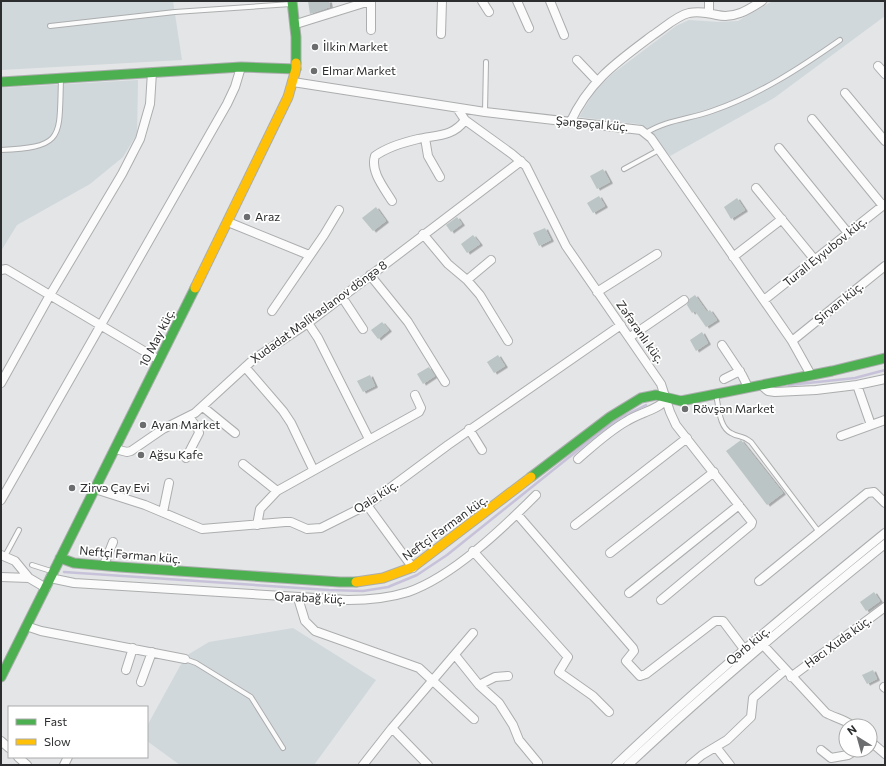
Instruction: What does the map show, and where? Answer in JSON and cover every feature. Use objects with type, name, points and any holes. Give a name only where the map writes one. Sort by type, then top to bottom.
[{"type":"street","points":[[296,24],[370,1],[371,30]]},
{"type":"street","points":[[441,34],[442,1]]},
{"type":"street","points":[[482,1],[489,12]]},
{"type":"street","points":[[518,1],[530,28]]},
{"type":"street","points":[[550,1],[564,35]]},
{"type":"street","points":[[709,1],[709,13]]},
{"type":"street","points":[[570,123],[582,99],[597,81],[622,58],[682,16],[690,13],[709,13],[726,16],[737,15],[762,1]]},
{"type":"street","name":"10 May küç.","points":[[1,677],[160,360],[288,97],[296,69],[296,24],[293,3]]},
{"type":"street","points":[[577,60],[597,81]]},
{"type":"street","points":[[878,66],[885,74]]},
{"type":"street","points":[[1,500],[226,104],[241,67]]},
{"type":"street","points":[[1,82],[241,67],[296,69]]},
{"type":"street","points":[[1,383],[50,295],[122,174],[140,139],[150,104],[152,72]]},
{"type":"street","name":"Şəngəçal küç.","points":[[293,82],[485,112],[570,123],[634,128],[646,133]]},
{"type":"street","points":[[845,94],[885,141]]},
{"type":"street","name":"Zəfəranlı küç.","points":[[457,108],[465,120],[521,160],[530,172],[566,246],[661,384],[672,418],[751,520],[751,525],[661,600]]},
{"type":"street","points":[[812,119],[884,205]]},
{"type":"street","points":[[392,201],[376,172],[373,162],[375,156],[410,141],[439,137],[455,131],[465,120]]},
{"type":"street","points":[[646,133],[792,341],[811,375]]},
{"type":"street","points":[[425,138],[428,156],[440,177]]},
{"type":"street","points":[[779,148],[848,233]]},
{"type":"street","name":"Xudadat Məlikaslanov döngə 8","points":[[115,449],[127,452],[131,451],[163,430],[189,417],[245,367],[308,324],[423,234],[512,169],[521,160]]},
{"type":"street","points":[[756,188],[815,260]]},
{"type":"street","name":"Turall Eyyubov küç.","points":[[764,300],[884,205]]},
{"type":"street","points":[[272,311],[339,210]]},
{"type":"street","points":[[733,257],[782,220]]},
{"type":"street","points":[[228,222],[310,255]]},
{"type":"street","points":[[423,234],[448,264],[467,280],[480,296],[508,341]]},
{"type":"street","points":[[597,292],[657,254]]},
{"type":"street","points":[[467,280],[491,260]]},
{"type":"street","name":"Şirvan küç.","points":[[792,341],[885,266]]},
{"type":"street","points":[[1,270],[6,269],[160,360]]},
{"type":"street","points":[[370,275],[408,322],[445,382]]},
{"type":"street","points":[[342,297],[363,329]]},
{"type":"street","points":[[630,337],[684,300]]},
{"type":"street","points":[[308,324],[318,338],[369,439]]},
{"type":"street","name":"Qala küç.","points":[[95,489],[163,512],[202,530],[291,522],[313,530],[334,523],[367,505],[469,429],[621,325]]},
{"type":"street","points":[[722,346],[740,371],[748,388]]},
{"type":"street","points":[[578,459],[614,428],[638,415],[662,405],[667,399],[681,401],[811,375],[885,358]]},
{"type":"street","points":[[245,367],[283,410],[291,423],[313,469]]},
{"type":"street","points":[[724,379],[740,371]]},
{"type":"street","points":[[761,385],[768,391],[775,392],[857,385],[885,379]]},
{"type":"street","points":[[857,385],[871,425]]},
{"type":"street","points":[[257,525],[260,509],[277,491],[313,469],[419,412],[421,408],[415,395]]},
{"type":"street","name":"Neftçi Fərman küç.","points":[[60,558],[74,562],[104,565],[358,582],[389,578],[413,568],[620,409],[648,396],[658,396],[667,399]]},
{"type":"street","points":[[202,407],[236,433]]},
{"type":"street","points":[[186,458],[199,433],[198,429],[189,417]]},
{"type":"street","points":[[841,436],[885,420]]},
{"type":"street","points":[[469,429],[482,450]]},
{"type":"street","points":[[575,525],[687,438]]},
{"type":"street","points":[[243,464],[277,491]]},
{"type":"street","points":[[610,553],[714,472]]},
{"type":"street","points":[[163,512],[169,483]]},
{"type":"street","points":[[759,581],[867,493],[874,492],[885,503]]},
{"type":"street","name":"Qarabağ küç.","points":[[52,575],[74,583],[298,598],[365,600],[407,592],[434,581],[517,514],[536,495]]},
{"type":"street","points":[[367,505],[413,568]]},
{"type":"street","points":[[629,593],[739,505]]},
{"type":"street","points":[[517,514],[634,649],[626,661],[640,676],[646,674],[716,621],[723,621],[744,649]]},
{"type":"street","name":"Qərb küç.","points":[[616,765],[688,698],[744,649],[885,533]]},
{"type":"street","points":[[104,565],[113,542]]},
{"type":"street","name":"Qərb küç.","points":[[628,765],[674,721],[885,544]]},
{"type":"street","points":[[473,551],[565,654],[567,660],[559,672],[593,696],[609,712]]},
{"type":"street","points":[[3,556],[20,566],[29,578],[46,588]]},
{"type":"street","points":[[1,577],[29,578]]},
{"type":"street","points":[[298,598],[305,621],[315,631],[415,666],[433,679],[474,719]]},
{"type":"street","name":"Hacı Xuda küç.","points":[[791,677],[885,607]]},
{"type":"street","points":[[26,626],[41,631],[185,659]]},
{"type":"street","points":[[363,765],[392,728],[473,633]]},
{"type":"street","points":[[763,645],[791,677],[826,712],[838,718]]},
{"type":"street","points":[[126,670],[133,648]]},
{"type":"street","points":[[141,682],[152,652]]},
{"type":"street","points":[[455,655],[479,685],[499,703],[513,725],[519,740],[538,763]]},
{"type":"street","points":[[690,765],[702,755],[727,740],[751,717],[753,698],[785,670]]},
{"type":"street","points":[[479,685],[495,677],[508,676]]},
{"type":"street","points":[[392,728],[428,765]]},
{"type":"street","points":[[716,747],[730,765]]},
{"type":"street","points":[[821,750],[830,758],[838,757]]},
{"type":"street","points":[[19,758],[27,765]]},
{"type":"lane","points":[[50,26],[175,12],[293,3]]},
{"type":"lane","points":[[646,133],[662,124],[712,111],[777,82],[840,40]]},
{"type":"lane","points":[[485,112],[486,62]]},
{"type":"lane","points":[[1,150],[30,149],[42,146],[50,141],[57,132],[60,122],[61,79]]},
{"type":"lane","points":[[624,169],[659,150]]},
{"type":"lane","points":[[716,394],[721,418],[728,431],[745,437],[751,442],[819,532]]},
{"type":"lane","points":[[3,556],[18,530]]},
{"type":"lane","points":[[32,565],[52,575]]},
{"type":"lane","points":[[185,659],[196,663],[251,697],[282,748]]},
{"type":"shaded area","points":[[1,1],[173,1],[182,60],[1,70]]},
{"type":"shaded area","points":[[773,1],[885,1],[885,16],[774,98],[670,156],[646,127],[638,124],[579,117],[594,92],[611,75],[676,26],[689,20],[718,22],[738,21]]},
{"type":"shaded area","points":[[138,80],[137,134],[123,157],[90,184],[17,225],[1,251],[1,88]]},
{"type":"shaded area","points":[[293,628],[376,680],[314,765],[180,765],[148,742],[148,724],[180,666],[189,654],[209,642]]},
{"type":"building","points":[[308,1],[329,1],[330,7],[310,14]]},
{"type":"building","points":[[603,169],[610,182],[597,189],[590,176]]},
{"type":"building","points":[[599,196],[605,206],[593,213],[587,203]]},
{"type":"building","points":[[737,198],[745,210],[731,219],[724,207]]},
{"type":"building","points":[[376,207],[386,221],[373,231],[362,218]]},
{"type":"building","points":[[457,217],[462,224],[451,232],[446,225]]},
{"type":"building","points":[[545,228],[551,240],[539,246],[533,233]]},
{"type":"building","points":[[473,235],[480,244],[467,253],[461,244]]},
{"type":"building","points":[[695,295],[707,312],[710,310],[717,320],[706,327],[695,311],[692,313],[687,305],[689,299]]},
{"type":"building","points":[[382,322],[389,330],[378,339],[371,330]]},
{"type":"building","points":[[702,332],[708,343],[696,351],[690,340]]},
{"type":"building","points":[[498,355],[505,366],[494,373],[487,362]]},
{"type":"building","points":[[429,367],[435,376],[423,384],[417,374]]},
{"type":"building","points":[[370,375],[375,386],[363,392],[357,381]]},
{"type":"building","points":[[741,440],[783,493],[767,505],[726,451]]},
{"type":"building","points":[[874,592],[880,601],[866,611],[860,602]]},
{"type":"building","points":[[873,670],[877,679],[867,684],[862,675]]},
{"type":"waterway","points":[[789,385],[855,378],[885,370]]},
{"type":"waterway","points":[[64,572],[329,590],[363,591],[388,587],[417,575],[447,555],[603,430],[620,418],[646,405]]},
{"type":"waterway","points":[[622,765],[649,739]]},
{"type":"traffic: fast","points":[[292,1],[296,37],[296,63]]},
{"type":"traffic: fast","points":[[1,82],[241,67],[296,69]]},
{"type":"traffic: fast","points":[[1,677],[195,288]]},
{"type":"traffic: fast","points":[[531,477],[610,417],[641,398],[656,395],[681,401],[832,371],[885,358]]},
{"type":"traffic: fast","points":[[60,558],[74,563],[120,567],[356,582]]},
{"type":"traffic: slow","points":[[195,288],[288,97],[296,69],[296,63]]},
{"type":"traffic: slow","points":[[356,582],[383,578],[413,567],[531,477]]},
{"type":"place","name":"İlkin Market","points":[[315,47]]},
{"type":"place","name":"Elmar Market","points":[[314,71]]},
{"type":"place","name":"Araz","points":[[247,217]]},
{"type":"place","name":"Rövşən Market","points":[[685,409]]},
{"type":"place","name":"Ayan Market","points":[[143,425]]},
{"type":"place","name":"Ağsu Kafe","points":[[141,455]]},
{"type":"place","name":"Zirvə Çay Evi","points":[[72,488]]}]
